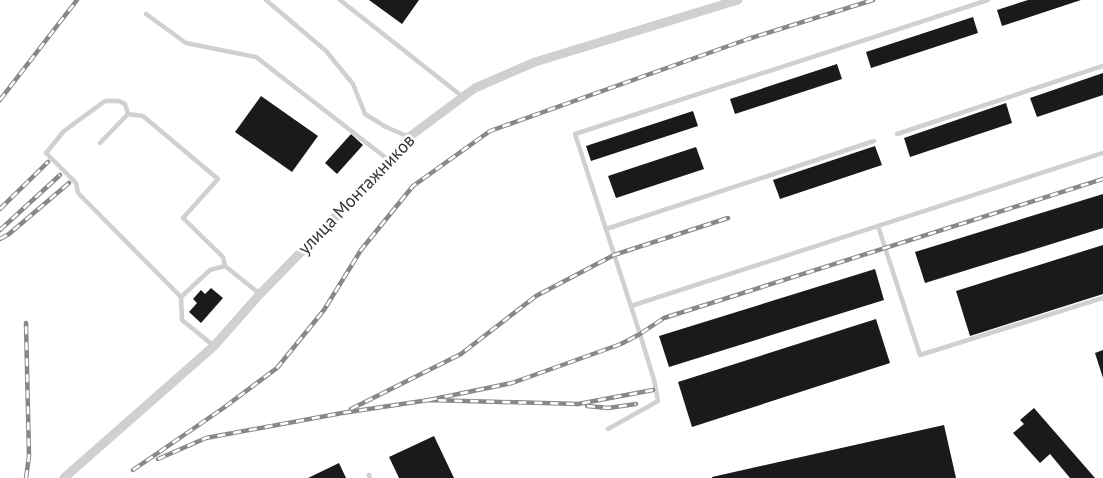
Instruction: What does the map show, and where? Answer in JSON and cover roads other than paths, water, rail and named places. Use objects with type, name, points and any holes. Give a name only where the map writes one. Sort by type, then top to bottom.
[{"type":"street","name":"улица Монтажников","points":[[64,478],[214,346],[260,294],[390,160],[409,137],[476,88],[535,62],[738,0]]},
{"type":"lane","points":[[266,0],[326,51],[353,84],[365,114],[386,127],[409,137]]},
{"type":"lane","points":[[340,0],[464,98]]},
{"type":"lane","points":[[608,429],[658,401],[654,380],[631,306],[575,134],[988,0]]},
{"type":"lane","points":[[146,14],[186,43],[256,57],[390,160]]},
{"type":"lane","points":[[898,134],[1103,66]]},
{"type":"lane","points":[[128,114],[125,104],[119,101],[105,101],[64,131],[46,153],[76,183],[78,193],[180,296],[182,320],[214,346]]},
{"type":"lane","points":[[100,143],[128,114]]},
{"type":"lane","points":[[128,114],[143,116],[218,179],[183,218],[223,256],[224,266],[260,294]]},
{"type":"lane","points":[[606,229],[874,141]]},
{"type":"lane","points":[[631,306],[1103,153]]},
{"type":"lane","points":[[878,226],[920,355],[1103,298]]},
{"type":"lane","points":[[180,296],[210,270],[224,266]]},
{"type":"railway","points":[[0,100],[77,0]]},
{"type":"railway","points":[[133,470],[222,409],[277,368],[324,310],[361,250],[413,186],[490,131],[748,39],[873,0]]},
{"type":"railway","points":[[0,209],[48,162]]},
{"type":"railway","points":[[0,230],[60,175]]},
{"type":"railway","points":[[429,400],[512,383],[621,344],[664,318],[1103,179]]},
{"type":"railway","points":[[0,239],[9,234],[69,183]]},
{"type":"railway","points":[[351,409],[461,354],[536,296],[614,255],[728,218]]},
{"type":"railway","points":[[26,323],[29,456],[26,478]]},
{"type":"railway","points":[[158,459],[206,438],[342,413],[429,400],[578,404],[653,390]]},
{"type":"railway","points":[[587,406],[608,408],[636,404]]}]
